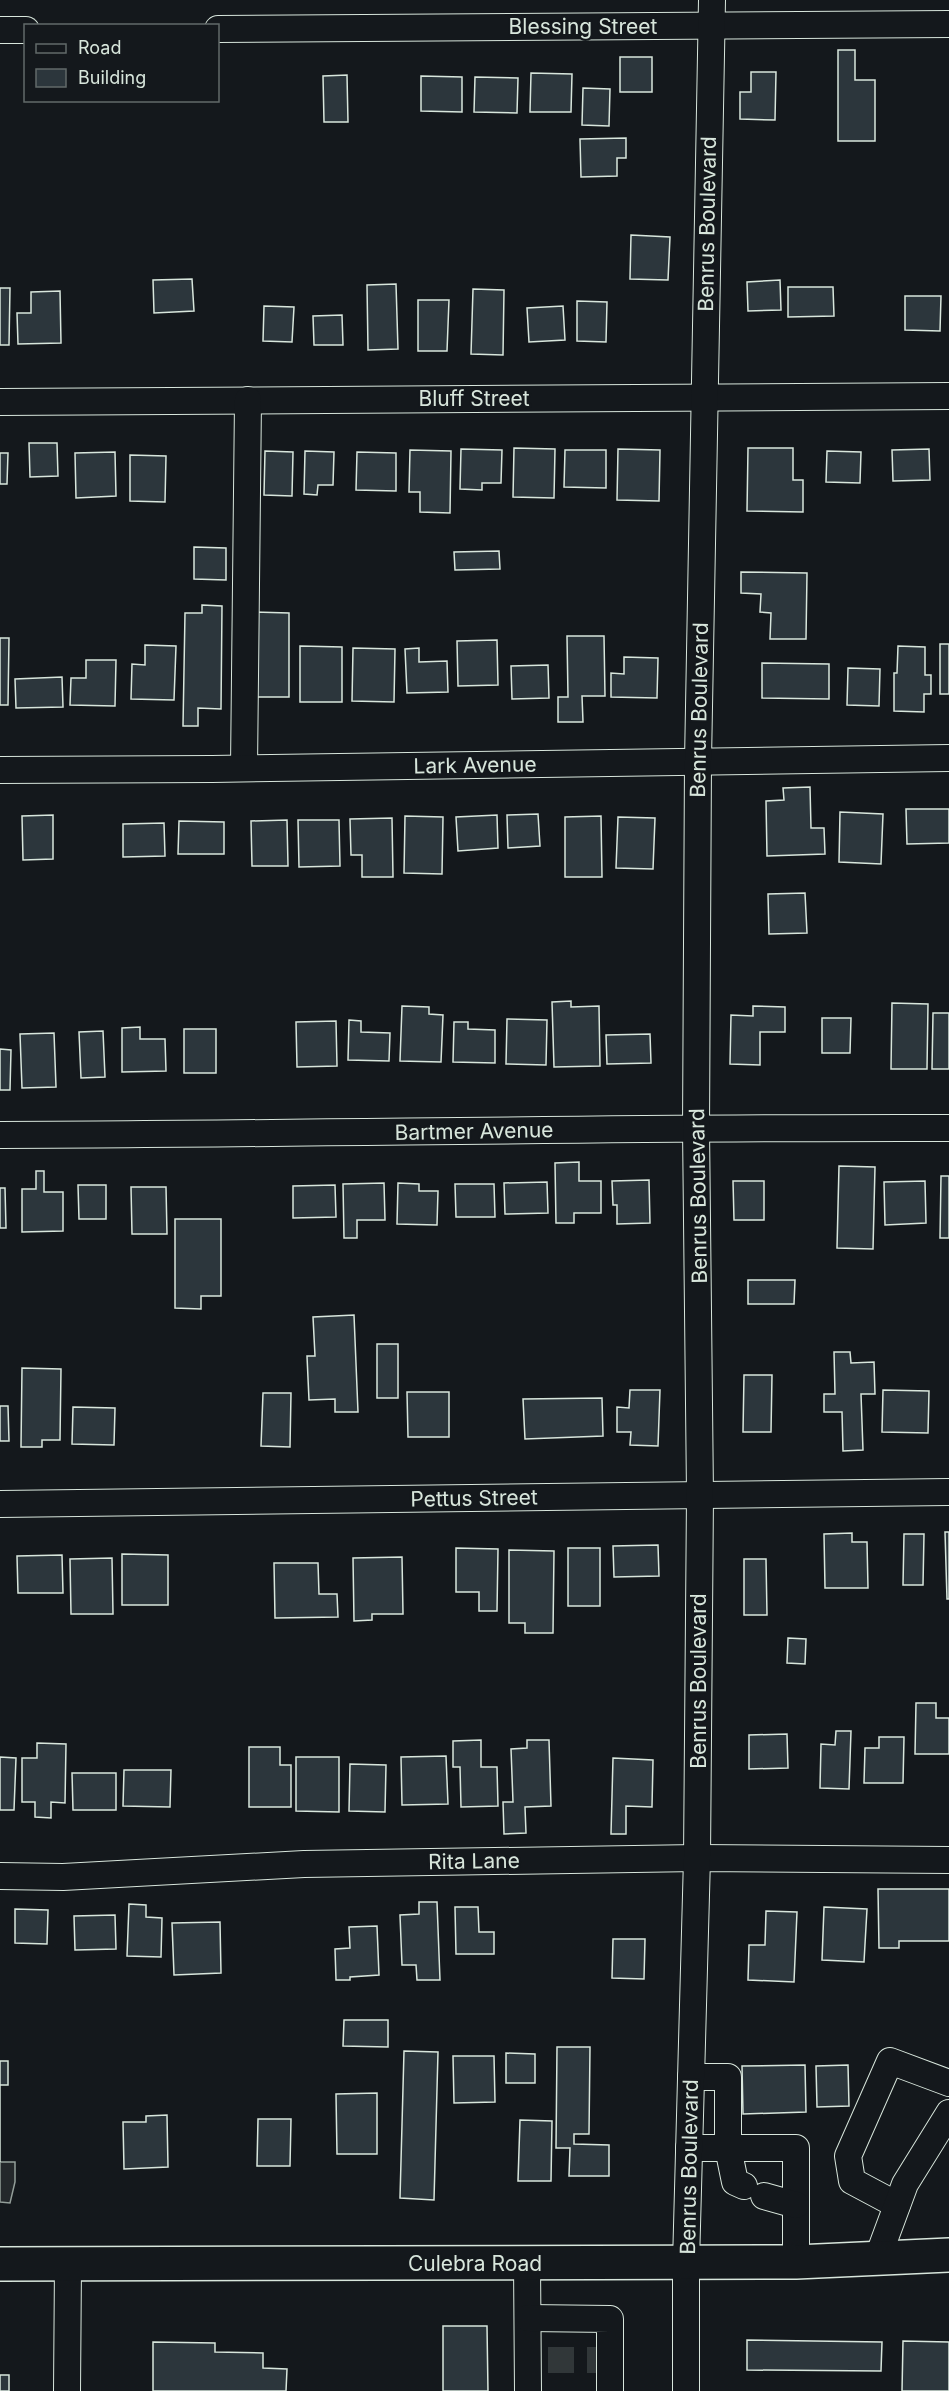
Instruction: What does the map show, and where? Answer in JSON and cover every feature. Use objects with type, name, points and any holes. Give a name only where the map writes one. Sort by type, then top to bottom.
[{"type":"main road","name":"Culebra Road","points":[[0,2264],[796,2262],[949,2255]]},
{"type":"street","name":"Benrus Boulevard","points":[[686,2391],[686,2263],[697,1858],[700,1495],[696,1128],[698,761],[711,0]]},
{"type":"street","name":"Blessing Street","points":[[219,29],[949,24]]},
{"type":"street","points":[[0,30],[24,30]]},
{"type":"street","name":"Bluff Street","points":[[0,402],[949,396]]},
{"type":"street","points":[[244,768],[248,400]]},
{"type":"street","name":"Lark Avenue","points":[[0,770],[949,758]]},
{"type":"street","name":"Bartmer Avenue","points":[[0,1135],[696,1128],[949,1128]]},
{"type":"street","name":"Pettus Street","points":[[0,1504],[949,1492]]},
{"type":"street","name":"Rita Lane","points":[[0,1876],[63,1877],[304,1864],[697,1858],[949,1860]]},
{"type":"street","points":[[897,2205],[852,2181],[848,2156],[890,2061],[949,2083]]},
{"type":"street","points":[[691,2077],[728,2077],[728,2148],[735,2182],[796,2205]]},
{"type":"street","points":[[878,2257],[905,2184],[949,2113]]},
{"type":"street","points":[[689,2148],[796,2148],[796,2262]]},
{"type":"street","points":[[527,2263],[528,2318],[538,2360],[528,2391]]},
{"type":"street","points":[[67,2391],[68,2264]]},
{"type":"street","points":[[528,2318],[610,2319],[606,2361],[610,2391]]},
{"type":"shaded area","points":[[0,2162],[15,2162],[15,2182],[10,2203],[0,2202]]},
{"type":"building","points":[[838,50],[855,50],[855,80],[875,80],[875,141],[838,141]]},
{"type":"building","points":[[620,57],[652,57],[652,92],[620,92]]},
{"type":"building","points":[[751,72],[776,72],[775,120],[740,119],[740,92],[751,92]]},
{"type":"building","points":[[531,73],[572,74],[571,112],[530,112]]},
{"type":"building","points":[[347,75],[348,122],[324,122],[323,76]]},
{"type":"building","points":[[421,76],[462,77],[462,112],[421,111]]},
{"type":"building","points":[[475,77],[518,78],[517,113],[474,112]]},
{"type":"building","points":[[583,88],[610,89],[609,126],[582,125]]},
{"type":"building","points":[[626,138],[626,158],[617,158],[617,176],[581,177],[580,139]]},
{"type":"building","points":[[631,235],[670,237],[668,280],[630,279]]},
{"type":"building","points":[[192,279],[194,311],[154,313],[153,280]]},
{"type":"building","points":[[780,280],[781,310],[748,311],[747,282]]},
{"type":"building","points":[[396,284],[398,349],[368,350],[367,285]]},
{"type":"building","points":[[788,287],[833,287],[834,316],[788,317]]},
{"type":"building","points":[[0,288],[10,288],[9,345],[0,345]]},
{"type":"building","points":[[473,289],[504,290],[503,355],[471,354]]},
{"type":"building","points":[[60,291],[61,343],[18,344],[17,313],[31,313],[31,292]]},
{"type":"building","points":[[905,296],[941,296],[940,331],[905,330]]},
{"type":"building","points":[[418,300],[449,300],[447,351],[418,351]]},
{"type":"building","points":[[577,301],[607,302],[606,342],[577,341]]},
{"type":"building","points":[[264,306],[294,307],[292,342],[263,341]]},
{"type":"building","points":[[563,306],[565,340],[529,342],[527,308]]},
{"type":"building","points":[[342,315],[343,345],[314,345],[313,316]]},
{"type":"building","points":[[29,443],[57,443],[58,476],[30,477]]},
{"type":"building","points":[[514,448],[555,449],[554,498],[513,497]]},
{"type":"building","points":[[748,448],[793,448],[793,480],[803,480],[803,512],[747,511]]},
{"type":"building","points":[[461,449],[502,450],[501,483],[482,483],[482,490],[460,489]]},
{"type":"building","points":[[618,449],[660,450],[659,501],[617,500]]},
{"type":"building","points":[[929,449],[930,480],[893,481],[892,450]]},
{"type":"building","points":[[410,450],[451,451],[450,513],[420,512],[420,492],[409,492]]},
{"type":"building","points":[[565,450],[606,450],[606,488],[564,487]]},
{"type":"building","points":[[265,451],[293,452],[292,496],[264,495]]},
{"type":"building","points":[[305,451],[334,452],[333,485],[318,485],[317,495],[304,494]]},
{"type":"building","points":[[827,451],[861,452],[860,483],[826,482]]},
{"type":"building","points":[[115,452],[116,496],[76,498],[75,453]]},
{"type":"building","points":[[357,452],[396,453],[396,491],[356,490]]},
{"type":"building","points":[[0,453],[8,453],[7,484],[0,484]]},
{"type":"building","points":[[130,455],[166,456],[165,502],[130,501]]},
{"type":"building","points":[[194,547],[226,548],[226,580],[194,579]]},
{"type":"building","points":[[499,551],[500,569],[455,570],[454,552]]},
{"type":"building","points":[[741,572],[807,573],[806,639],[770,639],[771,613],[760,612],[761,594],[741,593]]},
{"type":"building","points":[[202,605],[222,606],[221,709],[198,708],[198,726],[183,726],[185,613],[202,613]]},
{"type":"building","points":[[254,612],[289,613],[289,697],[253,697]]},
{"type":"building","points":[[567,636],[604,636],[605,696],[582,696],[583,722],[558,722],[558,697],[568,697]]},
{"type":"building","points":[[0,638],[9,638],[8,705],[0,705]]},
{"type":"building","points":[[497,640],[498,685],[458,686],[457,641]]},
{"type":"building","points":[[940,644],[949,644],[949,694],[940,694]]},
{"type":"building","points":[[145,645],[176,646],[174,700],[131,699],[132,664],[145,665]]},
{"type":"building","points":[[300,646],[342,647],[342,702],[300,702]]},
{"type":"building","points":[[898,646],[925,647],[925,675],[931,675],[931,694],[924,694],[924,712],[894,711],[894,673],[897,673]]},
{"type":"building","points":[[353,648],[395,649],[394,702],[352,701]]},
{"type":"building","points":[[419,648],[419,662],[447,661],[448,692],[407,693],[405,649]]},
{"type":"building","points":[[624,657],[658,658],[657,698],[611,697],[611,673],[624,674]]},
{"type":"building","points":[[86,660],[116,660],[115,706],[70,705],[71,678],[86,678]]},
{"type":"building","points":[[762,663],[829,664],[829,699],[762,698]]},
{"type":"building","points":[[548,665],[549,698],[512,699],[511,666]]},
{"type":"building","points":[[848,668],[880,669],[879,706],[847,705]]},
{"type":"building","points":[[62,677],[63,707],[16,708],[15,679]]},
{"type":"building","points":[[810,787],[811,828],[824,828],[825,854],[767,856],[766,801],[784,800],[783,788]]},
{"type":"building","points":[[906,809],[949,809],[949,843],[907,844]]},
{"type":"building","points":[[840,812],[883,814],[881,864],[839,862]]},
{"type":"building","points":[[538,814],[540,846],[508,848],[507,815]]},
{"type":"building","points":[[53,815],[53,859],[23,860],[22,816]]},
{"type":"building","points":[[497,815],[498,848],[458,851],[456,817]]},
{"type":"building","points":[[405,816],[443,817],[442,874],[404,873]]},
{"type":"building","points":[[601,816],[602,877],[565,877],[565,817]]},
{"type":"building","points":[[618,817],[655,818],[653,869],[616,868]]},
{"type":"building","points":[[392,818],[393,877],[362,877],[362,855],[351,855],[350,819]]},
{"type":"building","points":[[287,820],[288,866],[252,866],[251,821]]},
{"type":"building","points":[[298,820],[339,820],[340,866],[299,867]]},
{"type":"building","points":[[179,821],[224,822],[224,854],[178,854]]},
{"type":"building","points":[[164,823],[165,856],[123,857],[123,824]]},
{"type":"building","points":[[805,893],[807,933],[769,934],[768,894]]},
{"type":"building","points":[[571,1001],[571,1007],[599,1006],[600,1066],[554,1067],[552,1002]]},
{"type":"building","points":[[892,1003],[928,1004],[927,1069],[891,1069]]},
{"type":"building","points":[[402,1006],[429,1007],[429,1014],[443,1015],[441,1062],[400,1061]]},
{"type":"building","points":[[753,1006],[785,1007],[785,1032],[760,1032],[760,1065],[730,1064],[731,1015],[753,1016]]},
{"type":"building","points":[[933,1013],[949,1013],[949,1069],[932,1069]]},
{"type":"building","points":[[822,1018],[851,1018],[850,1053],[822,1053]]},
{"type":"building","points":[[507,1019],[547,1020],[546,1065],[506,1064]]},
{"type":"building","points":[[349,1020],[361,1021],[361,1032],[390,1033],[389,1061],[348,1060]]},
{"type":"building","points":[[336,1021],[337,1066],[297,1067],[296,1022]]},
{"type":"building","points":[[454,1022],[468,1022],[468,1029],[495,1030],[495,1063],[453,1062]]},
{"type":"building","points":[[140,1027],[140,1039],[165,1039],[166,1071],[122,1072],[122,1028]]},
{"type":"building","points":[[184,1029],[216,1029],[216,1073],[184,1073]]},
{"type":"building","points":[[103,1031],[105,1077],[81,1078],[79,1032]]},
{"type":"building","points":[[54,1033],[56,1087],[22,1088],[20,1034]]},
{"type":"building","points":[[650,1034],[651,1063],[607,1064],[606,1035]]},
{"type":"building","points":[[0,1049],[11,1050],[10,1090],[0,1090]]},
{"type":"building","points":[[579,1162],[579,1181],[601,1181],[601,1213],[574,1213],[574,1223],[556,1223],[555,1163]]},
{"type":"building","points":[[839,1166],[875,1167],[873,1249],[837,1248]]},
{"type":"building","points":[[36,1171],[44,1171],[44,1192],[63,1192],[63,1231],[22,1232],[22,1189],[36,1189]]},
{"type":"building","points":[[941,1176],[949,1176],[949,1238],[940,1238]]},
{"type":"building","points":[[649,1180],[650,1223],[617,1224],[617,1205],[613,1205],[612,1181]]},
{"type":"building","points":[[733,1181],[764,1181],[764,1220],[734,1220]]},
{"type":"building","points":[[925,1181],[926,1223],[885,1225],[884,1182]]},
{"type":"building","points":[[547,1182],[548,1213],[505,1214],[504,1183]]},
{"type":"building","points":[[384,1183],[385,1220],[357,1220],[357,1238],[344,1238],[343,1184]]},
{"type":"building","points":[[398,1183],[419,1184],[419,1191],[438,1191],[437,1225],[397,1224]]},
{"type":"building","points":[[455,1184],[494,1184],[495,1217],[456,1217]]},
{"type":"building","points":[[78,1185],[106,1185],[106,1219],[79,1219]]},
{"type":"building","points":[[335,1185],[336,1217],[293,1218],[293,1186]]},
{"type":"building","points":[[131,1187],[166,1187],[167,1234],[132,1234]]},
{"type":"building","points":[[0,1188],[5,1188],[6,1228],[0,1228]]},
{"type":"building","points":[[175,1219],[221,1219],[221,1296],[201,1296],[201,1309],[175,1308]]},
{"type":"building","points":[[748,1280],[795,1280],[794,1304],[748,1304]]},
{"type":"building","points":[[354,1315],[358,1412],[335,1412],[335,1399],[309,1400],[307,1356],[315,1356],[313,1317]]},
{"type":"building","points":[[377,1344],[398,1344],[398,1398],[377,1398]]},
{"type":"building","points":[[834,1352],[850,1352],[851,1363],[874,1362],[875,1394],[861,1394],[863,1450],[843,1451],[842,1412],[824,1412],[824,1394],[835,1394]]},
{"type":"building","points":[[22,1368],[61,1369],[60,1440],[42,1440],[42,1447],[21,1447]]},
{"type":"building","points":[[744,1375],[772,1375],[771,1432],[743,1432]]},
{"type":"building","points":[[630,1390],[660,1390],[658,1446],[630,1445],[631,1432],[617,1432],[617,1407],[629,1408]]},
{"type":"building","points":[[883,1390],[929,1391],[928,1433],[882,1432]]},
{"type":"building","points":[[407,1392],[449,1392],[449,1437],[408,1437]]},
{"type":"building","points":[[263,1393],[291,1393],[290,1447],[261,1446]]},
{"type":"building","points":[[602,1398],[603,1436],[525,1439],[523,1399]]},
{"type":"building","points":[[0,1406],[8,1406],[9,1441],[0,1441]]},
{"type":"building","points":[[73,1407],[115,1408],[114,1445],[72,1444]]},
{"type":"building","points":[[945,1532],[949,1532],[949,1599],[947,1599]]},
{"type":"building","points":[[852,1533],[852,1542],[867,1542],[868,1588],[825,1588],[824,1534]]},
{"type":"building","points":[[904,1534],[924,1534],[923,1585],[903,1585]]},
{"type":"building","points":[[658,1545],[659,1576],[614,1577],[613,1546]]},
{"type":"building","points":[[456,1548],[498,1549],[497,1611],[479,1611],[479,1592],[456,1592]]},
{"type":"building","points":[[568,1548],[600,1548],[600,1606],[568,1606]]},
{"type":"building","points":[[509,1550],[554,1551],[553,1633],[525,1633],[525,1623],[509,1623]]},
{"type":"building","points":[[122,1554],[168,1555],[168,1605],[122,1605]]},
{"type":"building","points":[[62,1555],[63,1593],[18,1593],[17,1556]]},
{"type":"building","points":[[402,1557],[403,1614],[372,1614],[372,1620],[354,1621],[353,1558]]},
{"type":"building","points":[[112,1558],[113,1614],[71,1614],[70,1559]]},
{"type":"building","points":[[744,1559],[766,1559],[767,1615],[744,1615]]},
{"type":"building","points":[[274,1563],[318,1563],[319,1594],[337,1594],[338,1617],[275,1618]]},
{"type":"building","points":[[788,1638],[806,1639],[805,1664],[787,1663]]},
{"type":"building","points":[[916,1703],[936,1703],[936,1718],[949,1718],[949,1754],[915,1754]]},
{"type":"building","points":[[836,1731],[851,1731],[849,1789],[820,1788],[821,1744],[835,1745]]},
{"type":"building","points":[[787,1734],[788,1768],[749,1769],[749,1735]]},
{"type":"building","points":[[879,1737],[904,1737],[903,1783],[864,1783],[865,1748],[879,1748]]},
{"type":"building","points":[[481,1740],[481,1767],[497,1767],[498,1806],[461,1807],[460,1767],[453,1767],[453,1741]]},
{"type":"building","points":[[527,1740],[549,1740],[551,1806],[525,1807],[526,1833],[504,1834],[503,1802],[513,1802],[511,1749],[527,1748]]},
{"type":"building","points":[[37,1743],[66,1744],[65,1803],[51,1802],[51,1818],[35,1817],[35,1802],[22,1802],[22,1758],[37,1758]]},
{"type":"building","points":[[249,1747],[280,1747],[280,1765],[291,1765],[291,1807],[249,1807]]},
{"type":"building","points":[[446,1756],[448,1804],[402,1805],[401,1757]]},
{"type":"building","points":[[0,1757],[16,1758],[14,1810],[0,1810]]},
{"type":"building","points":[[296,1757],[339,1757],[339,1812],[296,1811]]},
{"type":"building","points":[[613,1758],[653,1760],[652,1807],[626,1806],[626,1834],[611,1834]]},
{"type":"building","points":[[350,1764],[386,1765],[385,1812],[349,1811]]},
{"type":"building","points":[[124,1770],[171,1770],[170,1807],[123,1806]]},
{"type":"building","points":[[72,1773],[116,1773],[116,1810],[73,1810]]},
{"type":"building","points":[[878,1889],[949,1889],[949,1941],[899,1941],[899,1948],[879,1948]]},
{"type":"building","points":[[419,1902],[437,1902],[440,1980],[417,1980],[416,1965],[402,1965],[400,1915],[419,1914]]},
{"type":"building","points":[[129,1904],[146,1905],[146,1917],[162,1918],[161,1957],[127,1956]]},
{"type":"building","points":[[455,1907],[478,1907],[479,1932],[494,1932],[494,1954],[456,1954]]},
{"type":"building","points":[[824,1907],[867,1909],[864,1962],[822,1960]]},
{"type":"building","points":[[15,1909],[48,1910],[47,1944],[15,1943]]},
{"type":"building","points":[[766,1911],[797,1912],[794,1982],[748,1980],[749,1945],[765,1945]]},
{"type":"building","points":[[115,1915],[116,1949],[75,1950],[74,1916]]},
{"type":"building","points":[[220,1922],[221,1973],[174,1975],[172,1923]]},
{"type":"building","points":[[377,1926],[379,1975],[336,1980],[335,1949],[350,1948],[349,1927]]},
{"type":"building","points":[[613,1939],[645,1939],[644,1979],[612,1978]]},
{"type":"building","points":[[344,2020],[388,2020],[388,2047],[343,2046]]},
{"type":"building","points":[[557,2047],[590,2047],[589,2134],[574,2134],[574,2144],[609,2145],[609,2176],[569,2176],[570,2148],[556,2148]]},
{"type":"building","points":[[404,2051],[438,2052],[434,2200],[400,2198]]},
{"type":"building","points":[[506,2053],[535,2054],[535,2083],[506,2083]]},
{"type":"building","points":[[453,2056],[494,2056],[495,2102],[454,2103]]},
{"type":"building","points":[[0,2061],[8,2061],[8,2085],[0,2085]]},
{"type":"building","points":[[805,2065],[806,2112],[743,2114],[742,2066]]},
{"type":"building","points":[[848,2065],[849,2106],[817,2107],[816,2066]]},
{"type":"building","points":[[377,2093],[377,2154],[337,2154],[336,2094]]},
{"type":"building","points":[[167,2115],[168,2167],[124,2169],[123,2122],[146,2122],[146,2116]]},
{"type":"building","points":[[258,2119],[291,2119],[290,2166],[257,2166]]},
{"type":"building","points":[[520,2120],[552,2121],[551,2181],[518,2181]]},
{"type":"building","points":[[443,2326],[487,2326],[488,2391],[443,2391]]},
{"type":"building","points":[[747,2340],[882,2342],[881,2371],[747,2370]]},
{"type":"building","points":[[903,2341],[949,2342],[949,2391],[902,2391]]},
{"type":"building","points":[[153,2342],[215,2343],[215,2352],[263,2353],[263,2368],[287,2369],[286,2391],[153,2391]]},
{"type":"building","points":[[0,2375],[9,2375],[9,2391],[0,2391]]},
{"type":"tunnel","points":[[548,2360],[601,2360]]}]
